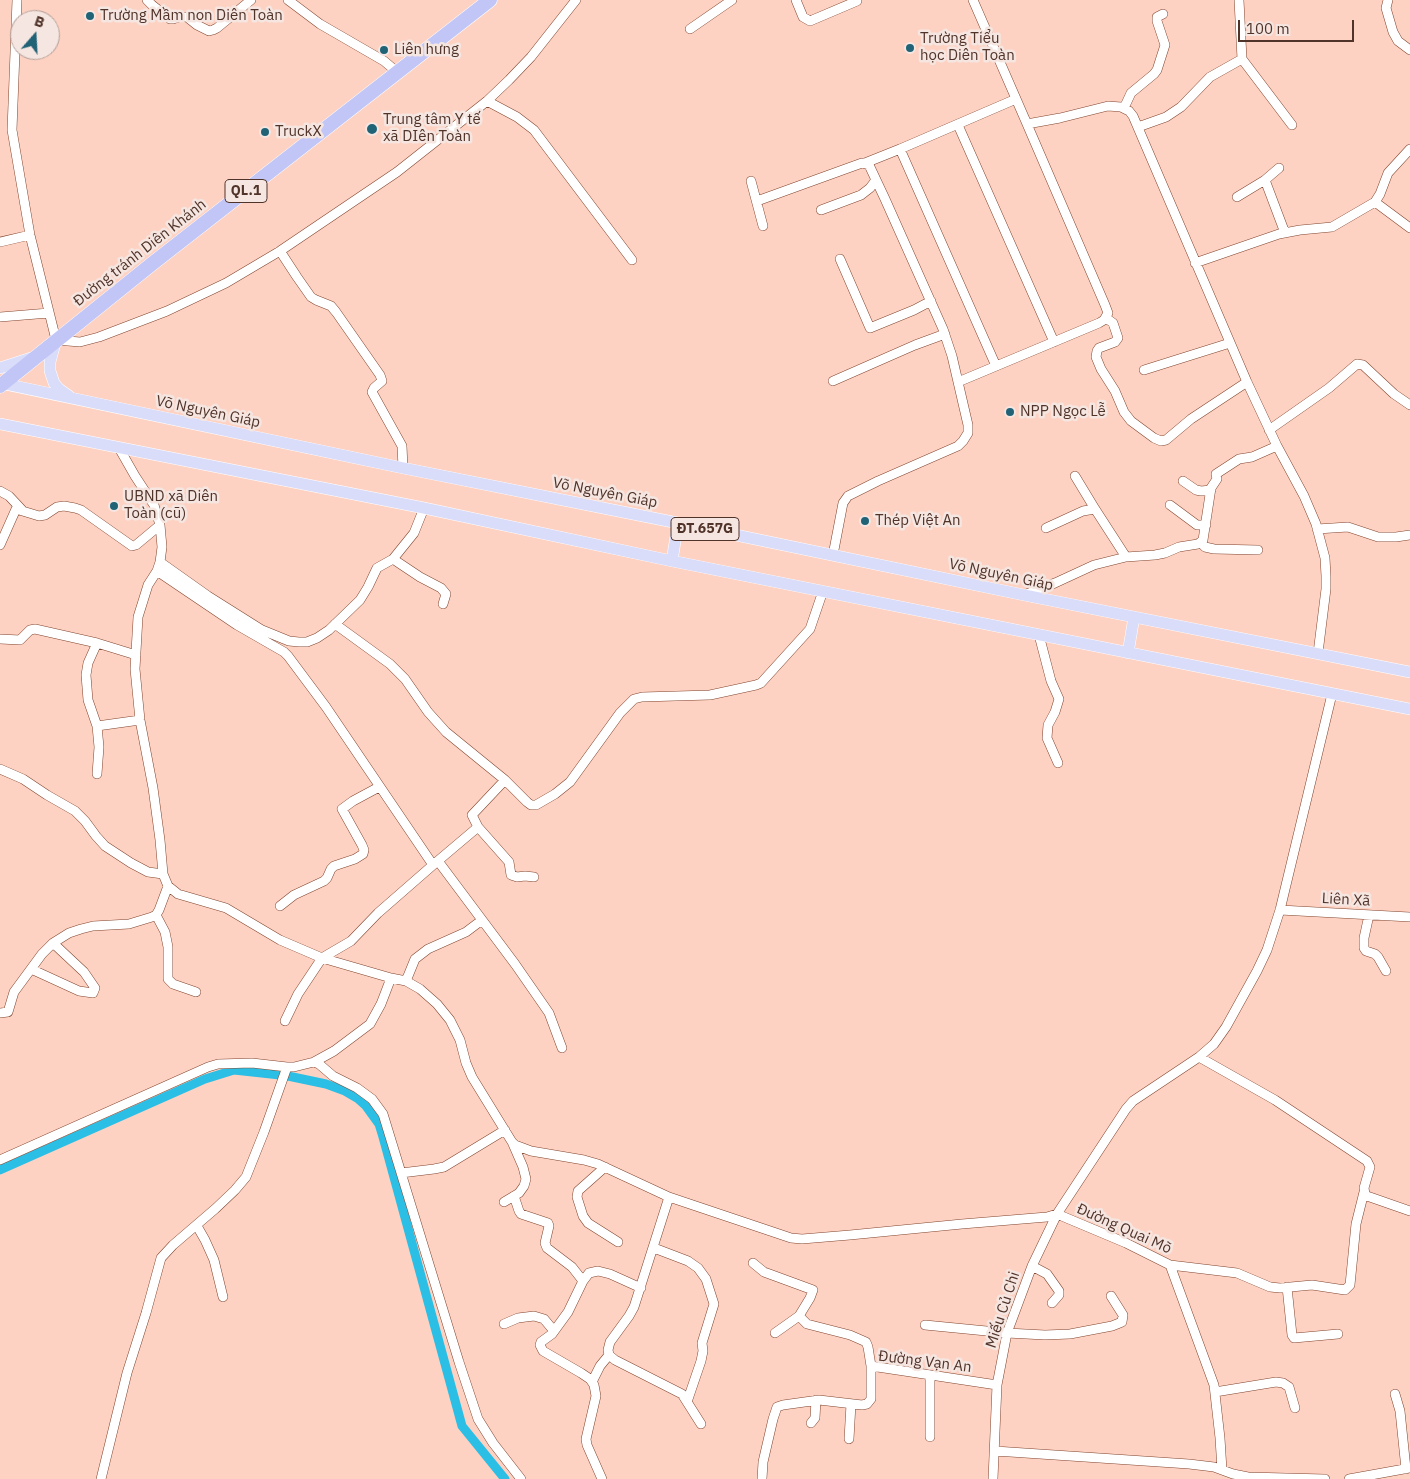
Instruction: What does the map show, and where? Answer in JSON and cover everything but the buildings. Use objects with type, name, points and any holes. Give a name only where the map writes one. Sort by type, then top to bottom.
[{"type":"highway","name":"Đường tránh Diên Khánh","points":[[1,384],[490,0]]},
{"type":"main road","points":[[56,340],[50,362],[52,379],[58,389],[75,399]]},
{"type":"main road","points":[[0,368],[27,360],[41,353]]},
{"type":"main road","name":"Võ Nguyên Giáp","points":[[1,384],[1024,595],[1410,672]]},
{"type":"main road","name":"ĐT.657G","points":[[1,425],[424,508],[672,561],[1410,709]]},
{"type":"main road","points":[[672,561],[678,523]]},
{"type":"main road","points":[[1128,653],[1134,617]]},
{"type":"street","points":[[17,0],[12,130],[30,235],[56,340],[80,342],[99,337],[167,311],[226,283],[280,251],[396,172],[487,101],[531,57],[576,0]]},
{"type":"street","points":[[147,0],[170,19],[187,17],[209,31],[217,28],[251,0]]},
{"type":"street","points":[[288,0],[320,24],[384,61],[397,72]]},
{"type":"street","points":[[690,29],[732,0]]},
{"type":"street","points":[[796,0],[803,17],[810,20],[858,0]]},
{"type":"street","points":[[958,382],[1099,323],[1106,318],[1108,313],[974,0]]},
{"type":"street","points":[[1239,0],[1242,59],[1292,125]]},
{"type":"street","points":[[1388,0],[1386,8],[1393,32],[1398,41],[1410,50]]},
{"type":"street","points":[[1124,108],[1131,93],[1157,70],[1165,45],[1157,17],[1163,14]]},
{"type":"street","points":[[1138,127],[1166,118],[1181,107],[1210,77],[1242,59]]},
{"type":"street","points":[[757,200],[865,163],[1016,99]]},
{"type":"street","points":[[487,101],[517,117],[534,130],[632,260]]},
{"type":"street","points":[[1027,124],[1114,106],[1129,111],[1138,127],[1247,382],[1269,430],[1304,496],[1317,529],[1325,558],[1326,576],[1325,604],[1318,653]]},
{"type":"street","points":[[958,125],[1054,342]]},
{"type":"street","points":[[900,149],[996,366]]},
{"type":"street","points":[[1195,263],[1285,233],[1332,227],[1350,218],[1375,202],[1388,173],[1410,149]]},
{"type":"street","points":[[833,555],[843,503],[848,496],[958,446],[968,433],[968,425],[952,356],[945,334],[876,180],[865,163]]},
{"type":"street","points":[[1238,197],[1266,180],[1279,168]]},
{"type":"street","points":[[821,210],[861,194],[870,188],[876,180]]},
{"type":"street","points":[[1266,180],[1285,233]]},
{"type":"street","points":[[751,181],[763,226]]},
{"type":"street","points":[[1375,202],[1410,228]]},
{"type":"street","points":[[0,242],[30,235]]},
{"type":"street","points":[[280,251],[311,297],[330,306],[336,312],[380,375],[382,382],[372,392],[402,446],[403,468]]},
{"type":"street","points":[[840,259],[870,328],[931,301]]},
{"type":"street","points":[[0,317],[49,313]]},
{"type":"street","points":[[1106,318],[1113,323],[1118,338],[1115,342],[1099,348],[1096,357],[1115,391],[1124,412],[1131,421],[1154,438],[1166,440],[1191,419],[1247,382]]},
{"type":"street","points":[[833,381],[907,348],[945,334]]},
{"type":"street","points":[[1144,370],[1230,343]]},
{"type":"street","points":[[1269,430],[1328,388],[1357,364],[1363,365],[1394,394],[1410,405]]},
{"type":"street","points":[[1024,595],[1094,565],[1126,557],[1165,553],[1179,547],[1200,543],[1206,525],[1211,490],[1217,479],[1216,474],[1239,459],[1252,457],[1277,446]]},
{"type":"street","points":[[118,448],[154,505],[160,525],[162,547],[159,567],[148,584],[141,606],[137,630],[135,669],[140,720],[153,788],[163,874],[168,886],[178,894],[226,908],[280,940],[322,958],[406,981],[428,995],[450,1020],[460,1040],[472,1077],[513,1144],[526,1175],[521,1190],[504,1202]]},
{"type":"street","points":[[1075,476],[1094,509],[1126,557]]},
{"type":"street","points":[[1183,481],[1196,490],[1211,490]]},
{"type":"street","points":[[0,491],[9,496],[23,511]]},
{"type":"street","points":[[1170,505],[1197,525],[1206,525]]},
{"type":"street","points":[[0,545],[16,509],[42,516],[56,507],[75,508],[81,510],[132,546],[136,545],[160,525]]},
{"type":"street","points":[[159,567],[278,638],[307,642],[317,638],[335,624],[365,594],[377,568],[393,559],[414,533],[424,508]]},
{"type":"street","points":[[1046,528],[1083,511],[1094,509]]},
{"type":"street","points":[[1317,529],[1348,527],[1378,537],[1410,535]]},
{"type":"street","points":[[1200,543],[1205,547],[1214,549],[1258,550]]},
{"type":"street","points":[[393,559],[441,588],[446,594],[443,604]]},
{"type":"street","points":[[159,567],[238,625],[284,652],[326,707],[379,787],[435,863],[515,964],[549,1013],[562,1048]]},
{"type":"street","points":[[335,624],[390,664],[406,679],[428,712],[446,732],[505,780],[527,802],[531,805],[536,805],[555,794],[570,782],[620,713],[634,700],[642,697],[710,694],[761,683],[810,629],[823,591]]},
{"type":"street","points":[[0,639],[20,640],[30,630],[35,629],[97,643],[136,655]]},
{"type":"street","points":[[1038,635],[1051,681],[1059,699],[1048,725],[1047,738],[1058,763]]},
{"type":"street","points":[[97,643],[88,663],[86,675],[88,700],[97,726],[100,747],[97,774]]},
{"type":"street","name":"Miếu Củ Chi","points":[[993,1479],[996,1384],[1007,1333],[1032,1266],[1057,1214],[1126,1109],[1132,1102],[1200,1057],[1222,1034],[1257,971],[1267,950],[1280,910],[1332,694]]},
{"type":"street","points":[[97,726],[140,720]]},
{"type":"street","points":[[0,769],[24,779],[75,811],[105,846],[142,870],[163,874]]},
{"type":"street","points":[[505,780],[472,815],[478,827],[509,862],[511,875],[517,878],[525,876],[534,877]]},
{"type":"street","points":[[280,906],[294,895],[324,881],[334,866],[363,854],[362,845],[342,809],[379,787]]},
{"type":"street","points":[[285,1021],[298,994],[322,958],[351,941],[378,913],[478,827]]},
{"type":"street","points":[[0,1013],[8,1012],[14,992],[42,954],[53,943],[69,933],[81,929],[93,926],[130,924],[156,915],[168,886]]},
{"type":"street","name":"Liên Xã","points":[[1280,910],[1410,917]]},
{"type":"street","points":[[156,915],[165,932],[168,948],[168,979],[173,984],[196,992]]},
{"type":"street","points":[[1369,915],[1364,948],[1366,951],[1378,956],[1386,971]]},
{"type":"street","points":[[406,981],[415,958],[428,949],[466,932],[482,920]]},
{"type":"street","points":[[31,970],[80,991],[93,993],[95,988],[91,981],[53,943]]},
{"type":"street","points":[[0,1160],[208,1067],[236,1062],[294,1067],[314,1062],[326,1056],[372,1021],[391,978]]},
{"type":"street","points":[[1200,1057],[1275,1100],[1366,1161],[1370,1167],[1364,1188],[1367,1196],[1410,1212]]},
{"type":"street","points":[[314,1062],[333,1076],[364,1092],[378,1106],[385,1120],[478,1419],[493,1443],[521,1479]]},
{"type":"street","points":[[101,1479],[127,1373],[161,1258],[172,1245],[235,1190],[246,1177],[287,1067]]},
{"type":"street","points":[[401,1173],[444,1167],[505,1130]]},
{"type":"street","points":[[513,1144],[530,1150],[584,1160],[605,1167],[669,1197],[790,1238],[802,1239],[1047,1217],[1057,1214]]},
{"type":"street","points":[[605,1167],[578,1191],[577,1197],[583,1216],[588,1223],[618,1242]]},
{"type":"street","name":"Đường Quai Mõ","points":[[1057,1214],[1126,1243],[1170,1265],[1233,1272],[1265,1286],[1275,1288],[1312,1285],[1345,1290],[1349,1287],[1356,1224],[1364,1192]]},
{"type":"street","points":[[514,1196],[519,1211],[522,1214],[548,1223],[547,1248],[572,1268],[583,1281]]},
{"type":"street","points":[[592,1382],[600,1366],[609,1355],[610,1342],[629,1316],[641,1288],[669,1197]]},
{"type":"street","points":[[196,1226],[214,1260],[223,1297]]},
{"type":"street","points":[[654,1248],[688,1261],[698,1268],[706,1279],[714,1304],[702,1343],[701,1361],[687,1402]]},
{"type":"street","points":[[753,1263],[764,1272],[813,1290],[799,1316],[775,1333]]},
{"type":"street","points":[[1170,1265],[1215,1392],[1222,1470]]},
{"type":"street","points":[[1032,1266],[1047,1274],[1059,1291],[1059,1295],[1052,1303]]},
{"type":"street","points":[[602,1479],[586,1439],[596,1396],[592,1382],[582,1373],[541,1349],[540,1345],[554,1331],[568,1312],[589,1273],[598,1271],[619,1277],[641,1288]]},
{"type":"street","points":[[1287,1287],[1292,1335],[1294,1338],[1338,1334]]},
{"type":"street","points":[[925,1325],[1007,1333],[1060,1335],[1117,1325],[1122,1322],[1124,1317],[1111,1296]]},
{"type":"street","points":[[504,1324],[518,1318],[534,1316],[544,1319],[554,1331]]},
{"type":"street","points":[[799,1316],[811,1326],[850,1335],[866,1342],[871,1366]]},
{"type":"street","points":[[609,1355],[682,1394],[701,1424]]},
{"type":"street","name":"Đường Vạn An","points":[[762,1479],[763,1462],[777,1407],[816,1400],[867,1404],[870,1402],[871,1366],[996,1384]]},
{"type":"street","points":[[930,1375],[930,1437]]},
{"type":"street","points":[[1215,1392],[1276,1382],[1283,1383],[1289,1387],[1295,1408]]},
{"type":"street","points":[[1349,1479],[1408,1469],[1400,1411],[1395,1394]]},
{"type":"street","points":[[811,1423],[815,1418],[816,1400]]},
{"type":"street","points":[[849,1439],[851,1404]]},
{"type":"street","points":[[995,1451],[1189,1464],[1214,1467],[1248,1477],[1325,1479]]},
{"type":"waterway","points":[[0,1170],[205,1079],[234,1070],[280,1075]]},
{"type":"waterway","points":[[288,1076],[326,1084],[345,1091],[366,1106],[379,1124],[462,1426],[505,1479]]},
{"type":"place","name":"Trường Mầm non Diên Toàn","points":[[90,16]]},
{"type":"place","name":"Trường Tiểu học Diên Toàn","points":[[910,48]]},
{"type":"place","name":"Liên hưng","points":[[384,50]]},
{"type":"place","name":"Trung tâm Y tế xã DIên Toàn","points":[[372,129]]},
{"type":"place","name":"TruckX","points":[[265,132]]},
{"type":"place","name":"NPP Ngọc Lễ","points":[[1010,412]]},
{"type":"place","name":"UBND xã Diên Toàn (cũ)","points":[[114,506]]},
{"type":"place","name":"Thép Việt An","points":[[865,521]]}]
